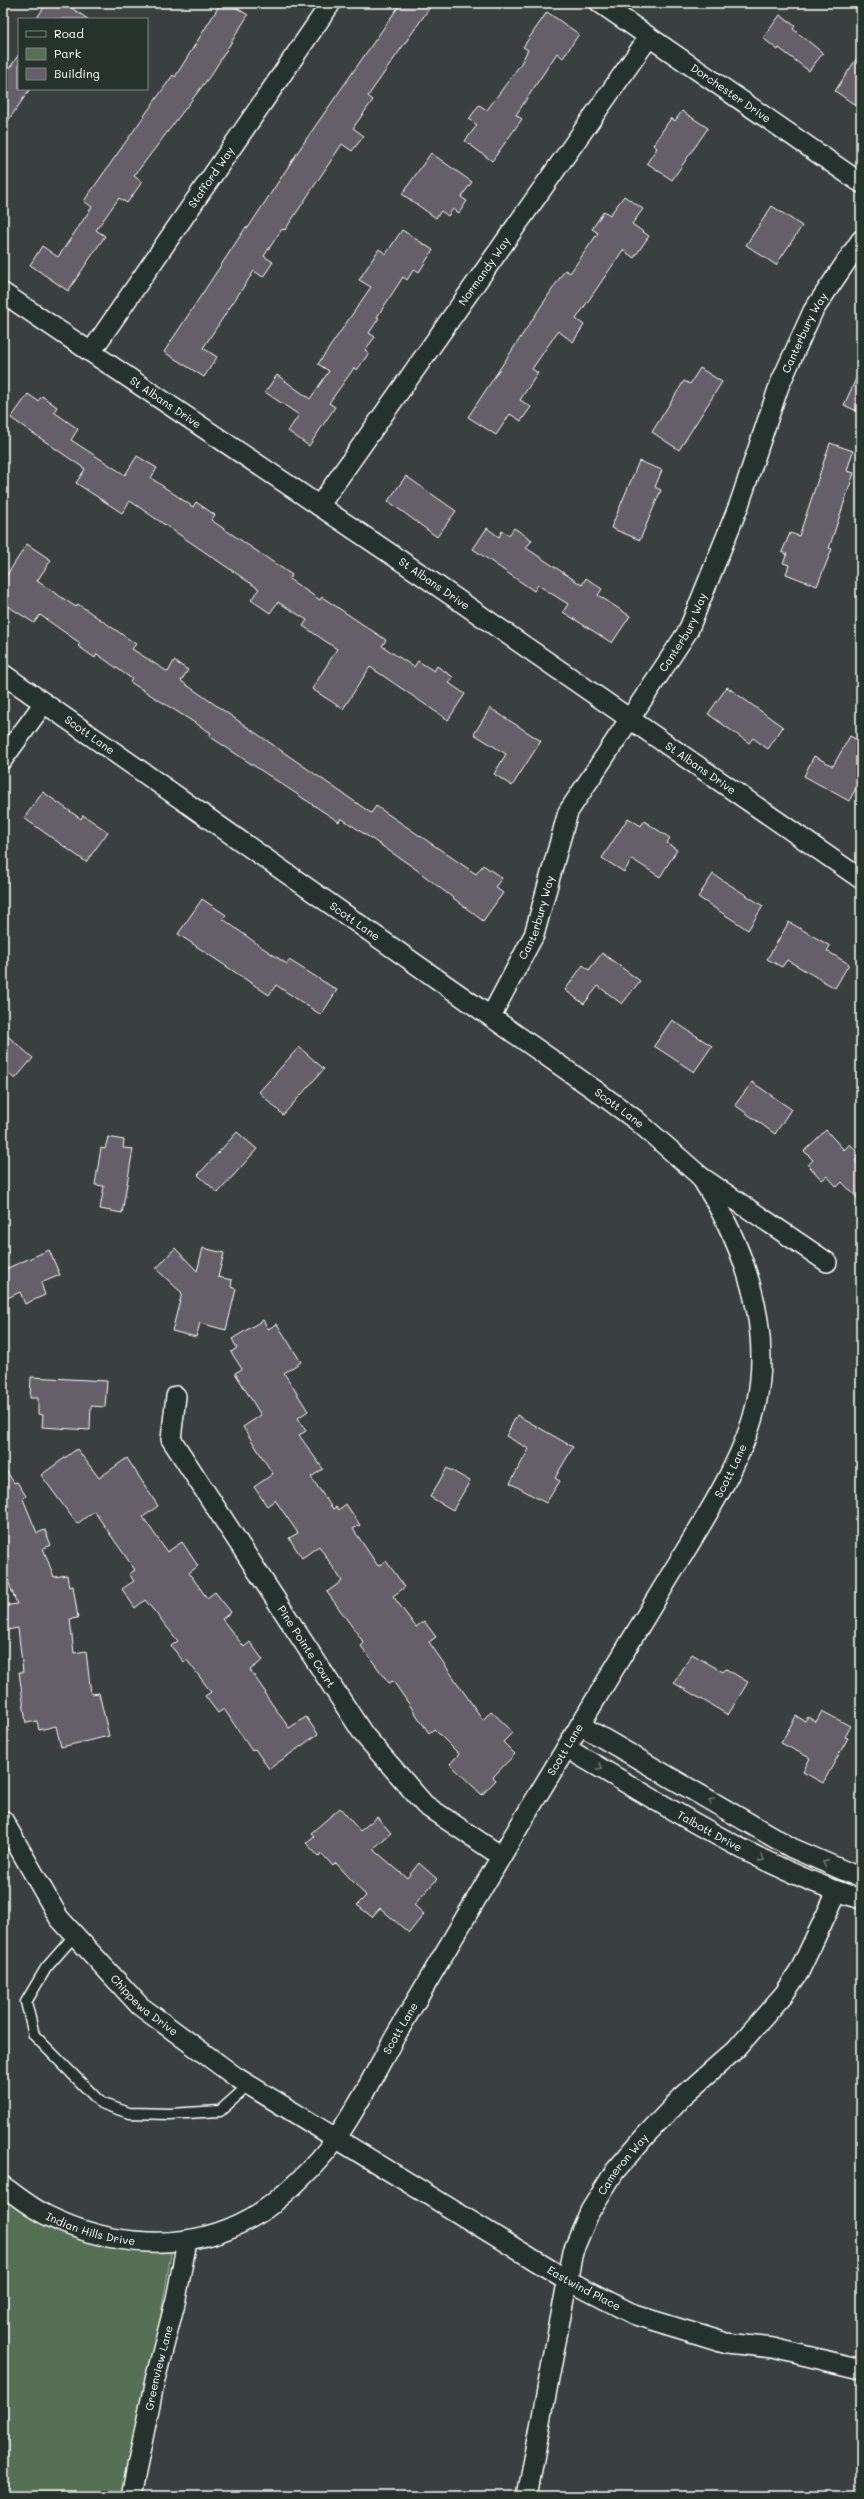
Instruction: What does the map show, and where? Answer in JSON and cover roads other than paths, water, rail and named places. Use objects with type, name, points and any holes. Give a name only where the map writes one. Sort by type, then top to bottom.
[{"type":"street","name":"Stafford Way","points":[[91,352],[332,3]]},
{"type":"street","name":"Dorchester Drive","points":[[600,3],[861,183]]},
{"type":"street","name":"Normandy Way","points":[[319,506],[649,37]]},
{"type":"street","name":"Canterbury Way","points":[[491,1016],[534,935],[568,812],[688,631],[739,505],[779,386],[813,311],[861,240]]},
{"type":"street","name":"St Albans Drive","points":[[3,293],[319,506],[861,879]]},
{"type":"street","name":"Scott Lane","points":[[3,674],[491,1016],[636,1120],[700,1176],[827,1262]]},
{"type":"street","points":[[3,759],[44,702]]},
{"type":"street","name":"Scott Lane","points":[[187,2241],[215,2235],[255,2216],[285,2193],[336,2139],[501,1856],[730,1471],[751,1427],[757,1402],[761,1353],[753,1297],[732,1231],[700,1176]]},
{"type":"street","name":"Pine Pointe Court","points":[[176,1396],[171,1439],[364,1734],[424,1805],[501,1856]]},
{"type":"street","points":[[580,1725],[792,1848],[843,1872],[861,1878]]},
{"type":"street","name":"Talbott Drive","points":[[566,1748],[769,1863],[810,1882],[861,1900]]},
{"type":"street","name":"Chippewa Drive","points":[[3,1821],[59,1918],[140,2006],[249,2084],[336,2139]]},
{"type":"street","name":"Cameron Way","points":[[527,2496],[567,2280],[573,2251],[580,2231],[616,2171],[682,2097],[736,2048],[784,1994],[799,1972],[837,1892]]},
{"type":"street","name":"Eastwind Place","points":[[336,2139],[567,2280],[616,2306],[657,2324],[727,2343],[773,2348],[861,2369]]},
{"type":"street","name":"Indian Hills Drive","points":[[3,2186],[42,2213],[88,2232],[127,2240],[187,2241]]},
{"type":"street","name":"Greenview Lane","points":[[131,2496],[155,2380],[176,2299],[187,2241]]},
{"type":"lane","points":[[837,1892],[843,1872]]},
{"type":"lane","points":[[75,1935],[46,1968],[26,2002],[34,2035],[101,2103],[130,2113],[170,2114],[220,2111],[249,2084]]}]
